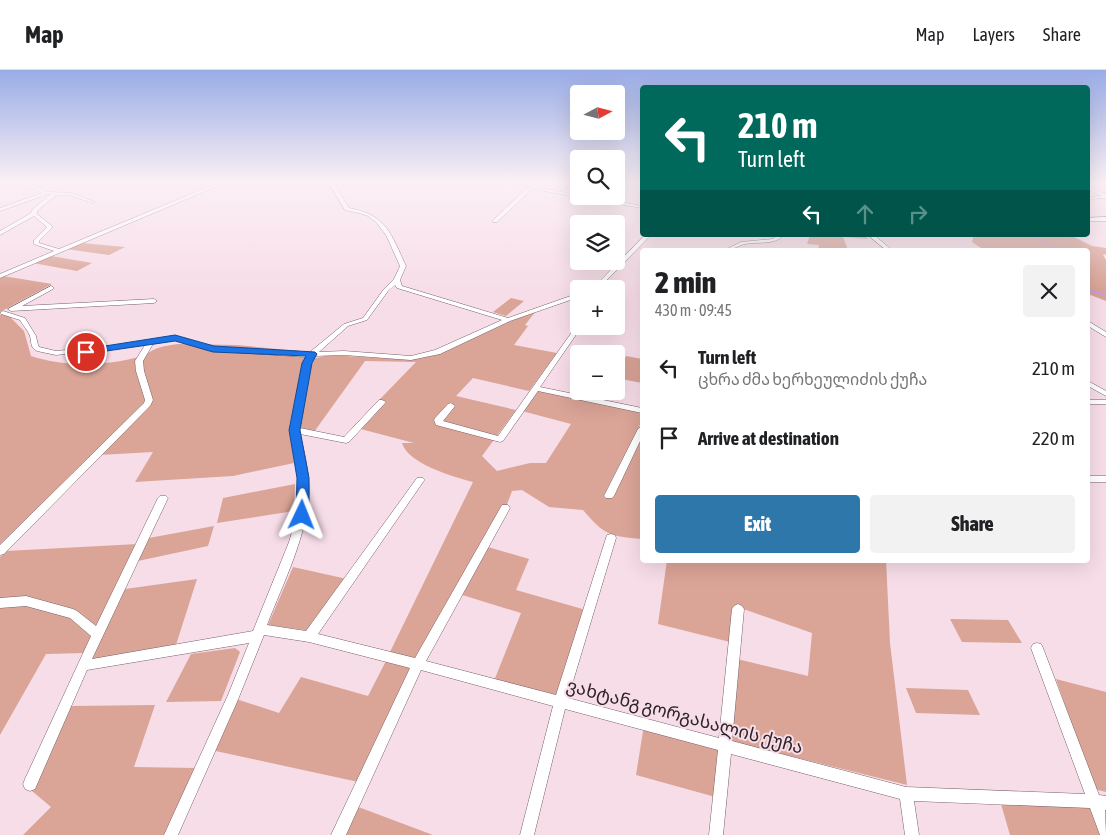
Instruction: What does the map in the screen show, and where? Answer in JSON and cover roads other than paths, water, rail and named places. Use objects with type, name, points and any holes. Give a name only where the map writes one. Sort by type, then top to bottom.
[{"type":"street","points":[[0,232],[27,218]]},
{"type":"street","points":[[39,218],[50,227],[36,241],[37,244],[58,251]]},
{"type":"street","points":[[0,276],[139,218]]},
{"type":"street","points":[[172,835],[211,750],[294,542],[302,515],[302,474],[294,430],[307,363],[312,354],[346,325],[365,319],[386,290],[397,280],[403,266],[384,225],[373,218]]},
{"type":"street","points":[[495,221],[499,218]]},
{"type":"street","points":[[1090,220],[1106,219]]},
{"type":"street","points":[[607,280],[646,237]]},
{"type":"street","points":[[732,248],[743,243],[776,240],[779,237]]},
{"type":"street","points":[[873,237],[887,248]]},
{"type":"street","points":[[397,280],[399,287],[508,320]]},
{"type":"street","points":[[1,314],[51,288]]},
{"type":"street","points":[[1,314],[23,319],[33,336],[34,345],[41,351],[56,353],[86,352],[175,338],[213,349],[312,354],[344,353],[411,358],[437,352],[508,320],[570,298]]},
{"type":"street","points":[[10,309],[154,301]]},
{"type":"street","points":[[1090,324],[1106,335]]},
{"type":"street","points":[[451,406],[438,422],[498,439],[573,335]]},
{"type":"street","points":[[0,551],[147,404],[149,400],[140,371],[140,361],[150,343]]},
{"type":"street","points":[[1090,384],[1106,394]]},
{"type":"street","points":[[535,388],[640,411]]},
{"type":"street","points":[[294,430],[346,440],[382,402]]},
{"type":"street","points":[[1090,402],[1106,402]]},
{"type":"street","points":[[609,496],[640,433]]},
{"type":"street","points":[[1090,479],[1106,480]]},
{"type":"street","points":[[309,637],[420,480]]},
{"type":"street","points":[[30,784],[84,664],[163,498]]},
{"type":"street","points":[[338,835],[418,664],[505,508]]},
{"type":"street","points":[[526,835],[560,702],[611,538]]},
{"type":"street","points":[[0,603],[26,601],[73,614],[98,635]]},
{"type":"street","points":[[716,835],[738,608]]},
{"type":"street","name":"ვახტანგ გორგასალის ქუჩა","points":[[84,664],[90,665],[258,632],[309,637],[418,664],[906,794],[1100,802]]},
{"type":"street","points":[[1037,648],[1100,802],[1106,832]]},
{"type":"street","points":[[906,794],[912,835]]},
{"type":"waterway","points":[[1036,237],[1053,248]]},
{"type":"waterway","points":[[1090,291],[1106,295]]}]
